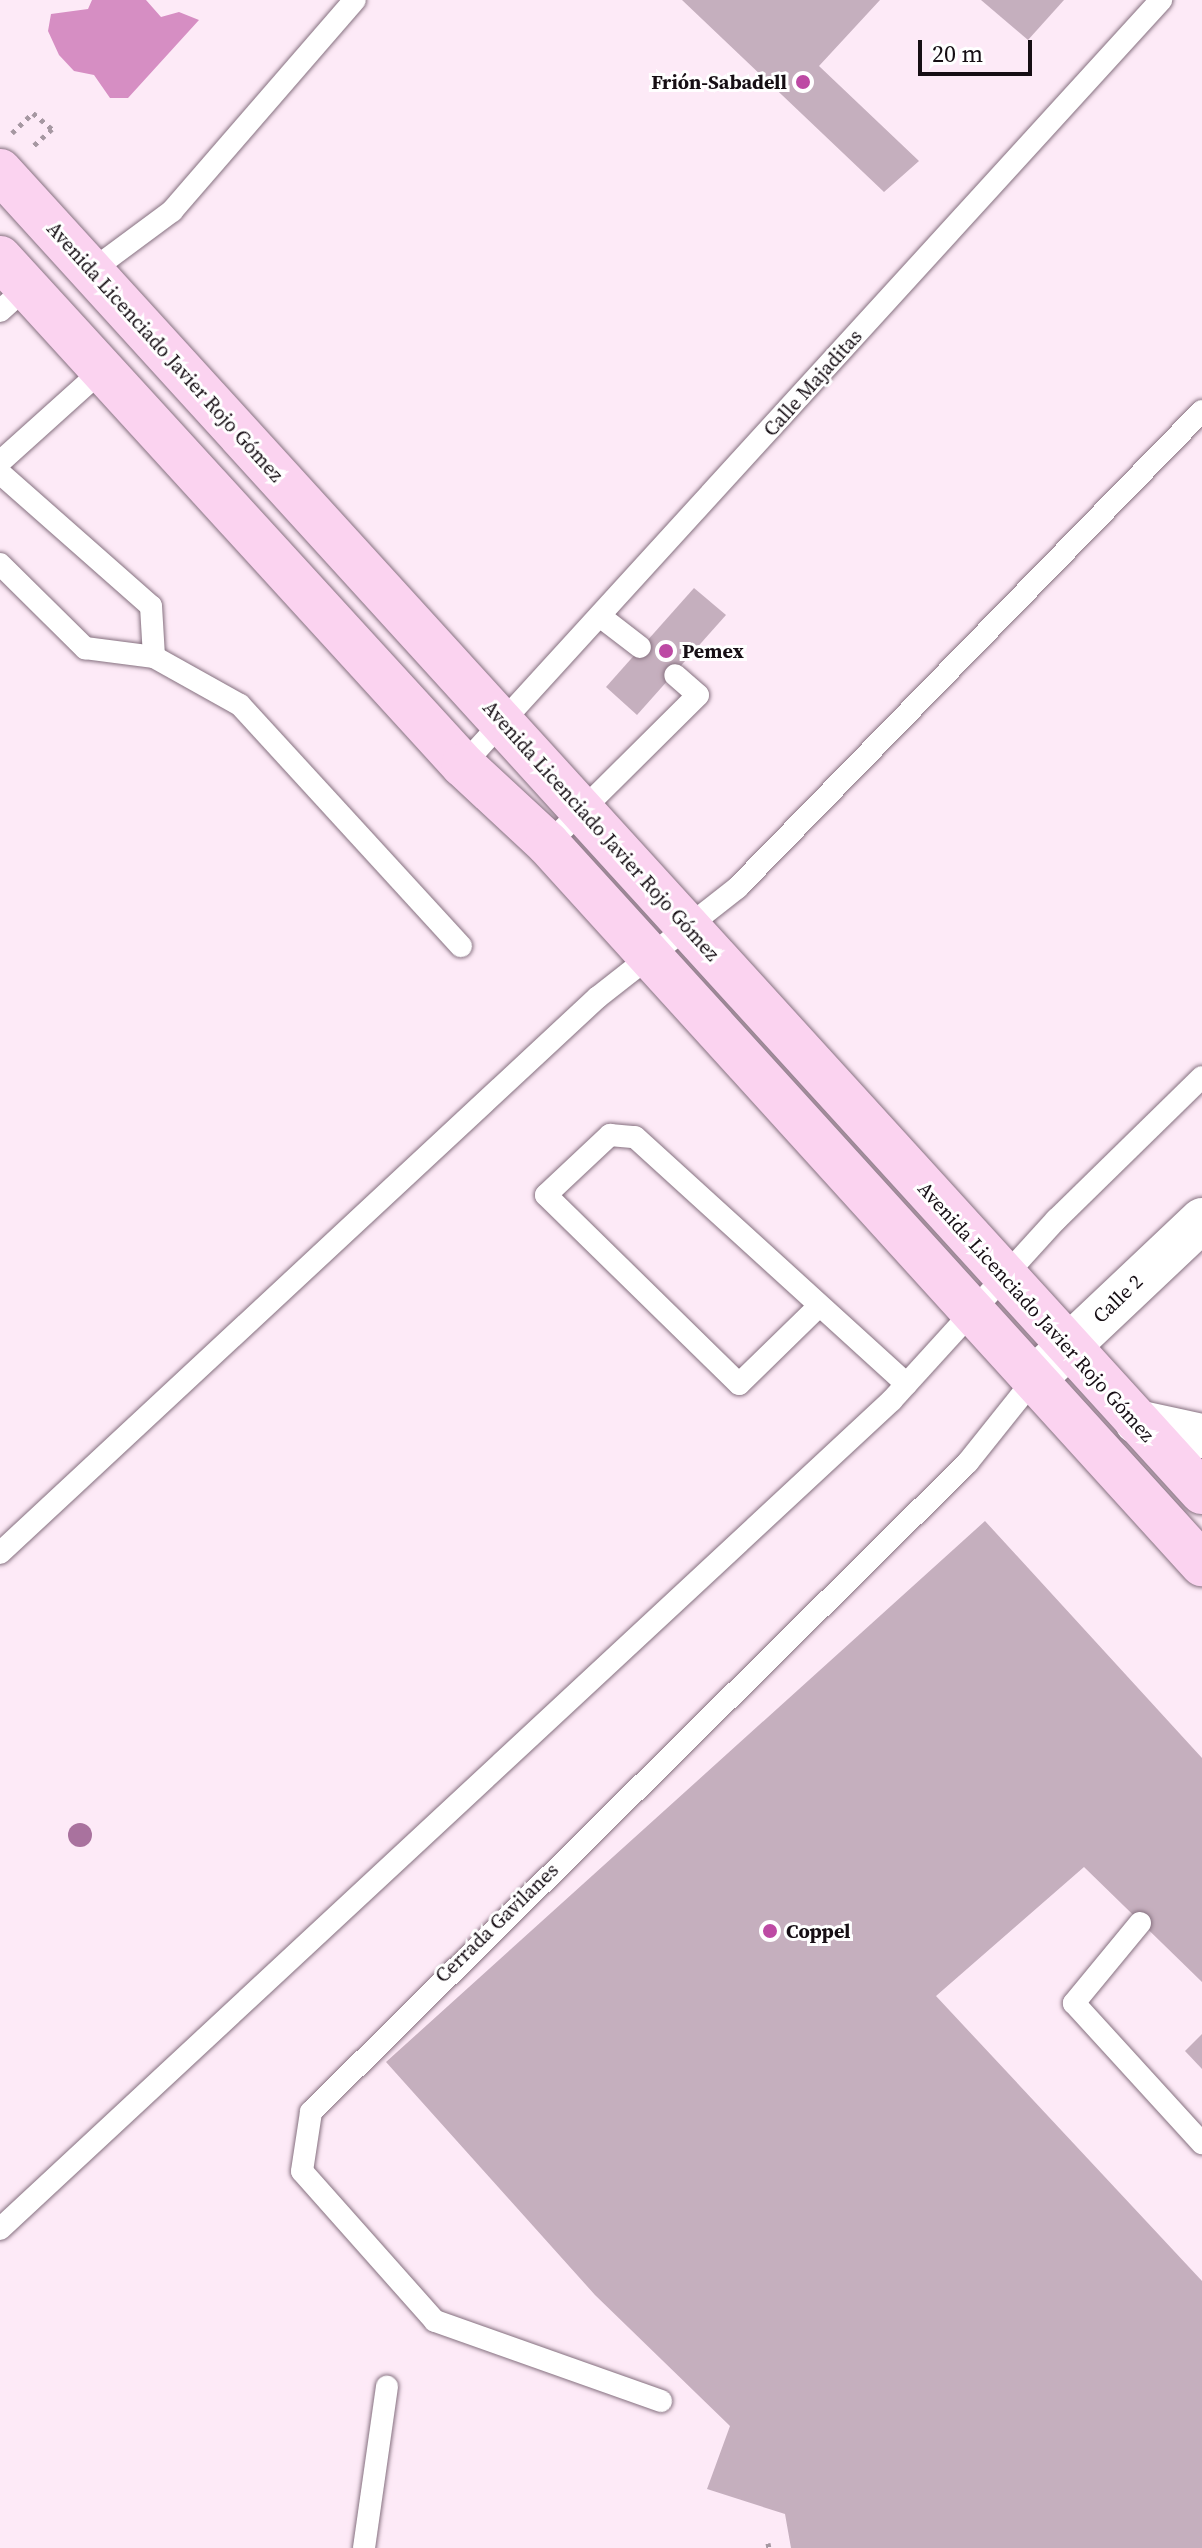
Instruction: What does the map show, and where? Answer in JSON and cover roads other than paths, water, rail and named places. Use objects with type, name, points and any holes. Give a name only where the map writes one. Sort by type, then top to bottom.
[{"type":"main road","name":"Avenida Licenciado Javier Rojo Gómez","points":[[0,171],[1067,1348],[1198,1488]]},
{"type":"main road","points":[[9,286],[102,370],[463,765],[548,844],[1202,1564]]},
{"type":"main road","points":[[1158,1518],[1198,1488]]},
{"type":"street","name":"Calle 2","points":[[1035,1378],[1202,1220]]},
{"type":"street","points":[[1137,1422],[1202,1436]]},
{"type":"lane","points":[[91,271],[172,211],[355,0]]},
{"type":"lane","name":"Calle Majaditas","points":[[463,765],[504,724],[1161,0]]},
{"type":"lane","points":[[0,462],[102,370]]},
{"type":"lane","points":[[0,1553],[650,955],[685,924],[737,888],[1202,411]]},
{"type":"lane","points":[[0,473],[151,606],[154,657]]},
{"type":"lane","points":[[0,564],[85,648],[154,657],[240,705],[461,946]]},
{"type":"lane","points":[[601,617],[640,647]]},
{"type":"lane","points":[[548,844],[698,695],[675,675]]},
{"type":"lane","points":[[0,2229],[906,1384],[973,1311],[1202,1077]]},
{"type":"lane","points":[[818,1307],[739,1384],[546,1195],[610,1135],[635,1137],[906,1384]]},
{"type":"lane","name":"Cerrada Gavilanes","points":[[661,2401],[435,2321],[302,2171],[311,2112],[968,1462],[1035,1378]]},
{"type":"lane","points":[[1140,1923],[1074,2003],[1202,2143]]},
{"type":"lane","points":[[364,2548],[387,2387]]},
{"type":"place","name":"Frión-Sabadell","points":[[803,82]]},
{"type":"place","name":"Pemex","points":[[666,651]]},
{"type":"place","name":"Coppel","points":[[770,1931]]}]
